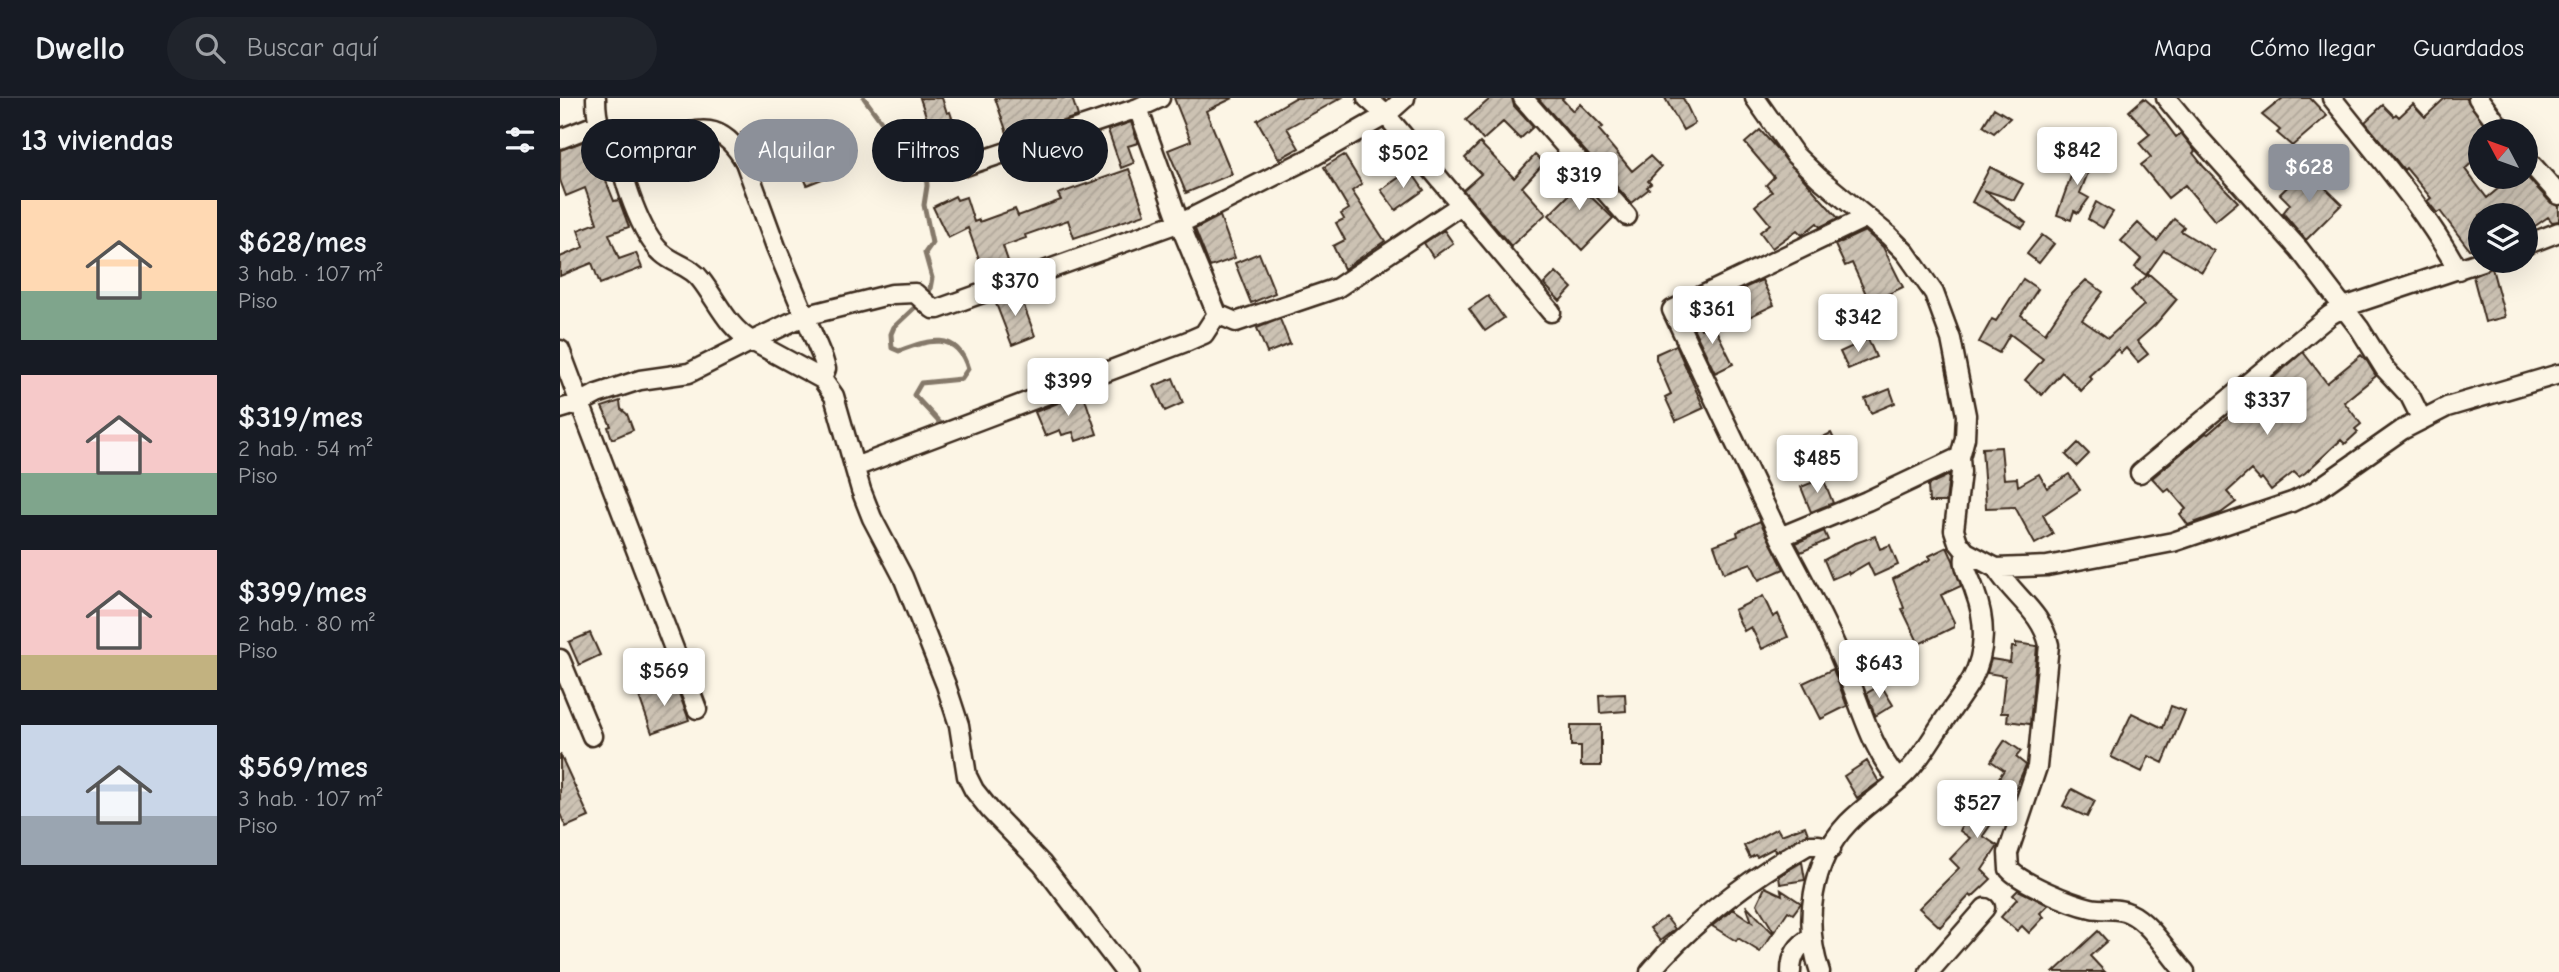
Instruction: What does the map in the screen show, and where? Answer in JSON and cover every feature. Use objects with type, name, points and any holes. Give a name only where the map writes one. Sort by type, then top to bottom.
[{"type":"street","points":[[596,98],[598,119]]},
{"type":"street","points":[[984,160],[1138,108],[1160,98]]},
{"type":"street","points":[[1367,98],[1386,115],[1551,312]]},
{"type":"street","points":[[560,409],[640,380],[689,373],[804,316],[908,292],[938,309],[1178,222],[1314,156],[1386,115],[1405,98]]},
{"type":"street","points":[[1523,98],[1627,216]]},
{"type":"street","points":[[1755,98],[1795,155],[1906,253],[1934,293],[1943,312],[1966,415],[1954,530],[1958,542],[1966,552],[1996,568],[2041,621],[2049,645],[2037,767],[2008,853],[2008,869],[2028,884],[2075,903],[2094,909],[2129,912],[2148,929],[2185,972]]},
{"type":"street","points":[[2166,98],[2299,248],[2344,307],[2385,369],[2410,396],[2422,420]]},
{"type":"street","points":[[2332,98],[2413,200],[2442,240],[2458,270]]},
{"type":"street","points":[[2478,98],[2494,119]]},
{"type":"street","points":[[1138,108],[1178,222],[1217,314],[1236,322],[1337,288],[1461,205]]},
{"type":"street","points":[[560,139],[581,131]]},
{"type":"street","points":[[720,132],[728,137],[734,146]]},
{"type":"street","points":[[2538,172],[2559,195]]},
{"type":"street","points":[[627,182],[652,240],[661,252],[700,277],[732,327],[752,341],[822,379],[834,396],[872,517],[902,576],[946,685],[959,725],[967,776],[974,790],[1050,872],[1125,972]]},
{"type":"street","points":[[753,182],[823,359],[826,369],[822,379]]},
{"type":"street","points":[[1867,217],[1672,310],[1850,679],[1858,708],[1883,760],[1899,780]]},
{"type":"street","points":[[2538,240],[2559,232]]},
{"type":"street","points":[[2140,473],[2311,330],[2344,307],[2468,266]]},
{"type":"street","points":[[855,467],[1188,341],[1204,334],[1217,314]]},
{"type":"street","points":[[560,349],[697,709]]},
{"type":"street","points":[[1996,568],[2060,564],[2173,542],[2292,502],[2315,491],[2403,430],[2447,407],[2559,374]]},
{"type":"street","points":[[1780,537],[1867,502],[1960,457]]},
{"type":"street","points":[[1820,972],[1811,938],[1812,897],[1831,849],[1847,824],[1899,780],[1925,750],[1972,678],[1980,659],[1983,622],[1966,568],[1966,552]]},
{"type":"street","points":[[560,659],[592,736]]},
{"type":"street","points":[[1650,972],[1672,946],[1736,891],[1808,845],[1831,849]]},
{"type":"street","points":[[1929,972],[1985,908]]},
{"type":"street","points":[[1791,972],[1791,962],[1798,948],[1811,938]]},
{"type":"building","points":[[920,98],[942,98],[947,113],[950,112],[952,119],[927,119]]},
{"type":"building","points":[[995,98],[1072,98],[1078,116],[1069,119],[1002,119]]},
{"type":"building","points":[[1174,98],[1233,98],[1206,111],[1232,174],[1186,193],[1168,150],[1191,141]]},
{"type":"building","points":[[1295,98],[1341,98],[1287,128],[1299,148],[1279,159],[1257,120]]},
{"type":"building","points":[[1491,98],[1512,98],[1514,106],[1533,127],[1520,139],[1503,122],[1483,140],[1466,120]]},
{"type":"building","points":[[1538,98],[1563,98],[1573,111],[1580,104],[1603,127],[1599,130],[1632,171],[1650,156],[1661,167],[1648,181],[1651,184],[1647,187],[1649,189],[1631,203]]},
{"type":"building","points":[[1665,98],[1683,98],[1695,123],[1683,130]]},
{"type":"building","points":[[2144,98],[2176,137],[2181,133],[2204,167],[2238,202],[2215,221],[2185,185],[2168,198],[2141,165],[2151,157],[2139,143],[2150,134],[2129,111]]},
{"type":"building","points":[[2283,98],[2310,98],[2327,116],[2292,146],[2277,133],[2280,130],[2262,115]]},
{"type":"building","points":[[2445,98],[2466,98],[2481,119],[2468,119],[2468,166],[2465,169],[2468,173],[2468,189],[2480,189],[2487,198],[2498,189],[2538,189],[2551,203],[2559,206],[2559,221],[2552,222],[2548,217],[2538,224],[2538,203],[2468,203],[2468,248],[2440,211],[2437,213],[2427,201],[2431,198],[2365,122],[2383,105],[2394,116],[2396,114],[2399,117],[2413,104],[2425,117]]},
{"type":"building","points":[[1994,108],[2010,118],[1994,133],[1983,126]]},
{"type":"building","points":[[1131,122],[1138,143],[1128,146],[1134,163],[1121,168],[1108,130]]},
{"type":"building","points":[[1760,130],[1838,218],[1820,227],[1817,223],[1802,235],[1797,230],[1772,248],[1760,232],[1770,224],[1755,206],[1772,192],[1766,185],[1774,177],[1745,143]]},
{"type":"building","points":[[581,142],[581,182],[606,182],[614,201],[619,200],[629,227],[609,234],[619,259],[636,253],[642,268],[600,284],[592,263],[560,276],[560,257],[584,247],[578,230],[597,223],[585,188],[566,196],[560,180],[560,150]]},
{"type":"building","points":[[1480,143],[1514,178],[1535,155],[1544,163],[1522,187],[1546,214],[1511,246],[1463,190],[1481,174],[1465,158]]},
{"type":"building","points":[[2085,148],[2096,153],[2080,193],[2089,198],[2078,213],[2074,211],[2071,220],[2057,215],[2071,176],[2073,177]]},
{"type":"building","points":[[1344,155],[1362,184],[1352,191],[1385,241],[1344,269],[1333,246],[1345,240],[1336,223],[1344,219],[1341,214],[1349,209],[1324,167]]},
{"type":"building","points":[[1567,165],[1588,189],[1586,192],[1613,218],[1582,250],[1549,215],[1573,191],[1557,176]]},
{"type":"building","points":[[1990,167],[2023,184],[2014,200],[1984,190],[2026,223],[2022,228],[1972,202]]},
{"type":"building","points":[[1129,169],[1145,214],[1074,238],[1068,220],[1025,235],[1026,238],[1003,246],[1009,264],[984,273],[968,228],[948,238],[933,207],[955,196],[957,200],[966,197],[974,222],[1015,209],[1018,216],[1061,200],[1058,194],[1092,182],[1108,182],[1108,176]]},
{"type":"building","points":[[2306,169],[2342,204],[2306,240],[2283,213],[2290,204],[2280,194]]},
{"type":"building","points":[[1410,170],[1424,190],[1396,210],[1381,190]]},
{"type":"building","points":[[2096,202],[2113,212],[2103,228],[2088,219]]},
{"type":"building","points":[[1220,216],[1235,258],[1210,267],[1195,229]]},
{"type":"building","points":[[2174,219],[2184,227],[2181,231],[2214,251],[2202,272],[2164,250],[2146,275],[2135,267],[2141,259],[2121,241],[2138,223],[2157,241]]},
{"type":"building","points":[[1444,230],[1453,243],[1433,257],[1424,243]]},
{"type":"building","points":[[1865,231],[1883,247],[1903,287],[1870,303],[1852,263],[1845,266],[1835,245]]},
{"type":"building","points":[[2042,235],[2054,244],[2039,263],[2027,254]]},
{"type":"building","points":[[1259,253],[1275,293],[1251,303],[1235,263]]},
{"type":"building","points":[[1556,272],[1572,288],[1560,301],[1544,284]]},
{"type":"building","points":[[2493,273],[2505,317],[2485,322],[2473,276]]},
{"type":"building","points":[[2149,274],[2177,299],[2137,341],[2148,354],[2138,362],[2126,348],[2121,353],[2118,349],[2089,376],[2092,379],[2081,391],[2062,372],[2042,395],[2025,380],[2043,359],[2010,334],[1999,353],[1979,342],[1992,319],[1996,321],[2023,279],[2038,289],[2021,315],[2045,333],[2069,297],[2086,280],[2103,292],[2082,320],[2108,338],[2144,305],[2131,290]]},
{"type":"building","points":[[1762,280],[1774,305],[1745,319],[1733,293]]},
{"type":"building","points":[[1019,292],[1035,336],[1012,345],[995,301]]},
{"type":"building","points":[[1488,296],[1504,318],[1485,331],[1469,309]]},
{"type":"building","points":[[1694,314],[1701,329],[1713,324],[1733,364],[1715,373],[1688,317]]},
{"type":"building","points":[[1280,319],[1290,344],[1267,353],[1257,328]]},
{"type":"building","points":[[1868,339],[1876,357],[1848,369],[1840,352]]},
{"type":"building","points":[[1676,345],[1704,408],[1676,421],[1665,397],[1671,394],[1656,354]]},
{"type":"building","points":[[2303,352],[2327,383],[2361,355],[2367,361],[2376,376],[2344,402],[2361,424],[2355,429],[2358,432],[2345,444],[2341,440],[2299,477],[2294,472],[2271,490],[2262,478],[2260,480],[2251,470],[2227,492],[2236,502],[2221,513],[2188,525],[2180,514],[2186,509],[2169,489],[2165,492],[2152,478]]},
{"type":"building","points":[[1173,378],[1183,403],[1165,411],[1154,386]]},
{"type":"building","points":[[1890,389],[1895,403],[1871,413],[1865,399]]},
{"type":"building","points":[[1083,393],[1097,434],[1076,441],[1073,432],[1062,435],[1060,430],[1045,436],[1035,412]]},
{"type":"building","points":[[620,401],[621,409],[627,414],[633,430],[612,439],[608,427],[611,426],[602,407]]},
{"type":"building","points":[[1831,433],[1841,454],[1817,466],[1806,445]]},
{"type":"building","points":[[2078,443],[2089,454],[2077,466],[2066,455]]},
{"type":"building","points":[[2001,447],[2004,479],[2017,478],[2018,486],[2039,474],[2047,488],[2069,474],[2080,490],[2043,515],[2053,534],[2035,544],[2015,507],[1986,508],[1982,448]]},
{"type":"building","points":[[1947,476],[1946,502],[1929,502],[1928,485]]},
{"type":"building","points":[[1823,478],[1833,503],[1811,512],[1801,487]]},
{"type":"building","points":[[1760,521],[1784,569],[1759,580],[1751,563],[1724,573],[1714,545],[1738,536],[1737,532]]},
{"type":"building","points":[[1824,531],[1828,540],[1801,552],[1796,543]]},
{"type":"building","points":[[1875,536],[1880,549],[1890,545],[1898,565],[1874,576],[1868,563],[1849,574],[1848,572],[1832,579],[1824,560],[1853,544]]},
{"type":"building","points":[[1947,547],[1961,586],[1941,595],[1954,627],[1919,644],[1902,609],[1904,608],[1893,579],[1931,559],[1929,556]]},
{"type":"building","points":[[1763,596],[1773,617],[1778,614],[1788,637],[1762,649],[1751,627],[1744,631],[1734,610]]},
{"type":"building","points":[[590,633],[600,655],[579,665],[569,642]]},
{"type":"building","points":[[2016,643],[2037,646],[2030,724],[2007,721],[2008,713],[2001,713],[2005,676],[1987,673],[1991,659],[2010,662],[2012,647],[2016,647]]},
{"type":"building","points":[[1833,669],[1847,706],[1821,719],[1803,683]]},
{"type":"building","points":[[675,683],[689,720],[652,733],[639,696]]},
{"type":"building","points":[[1881,685],[1893,705],[1875,716],[1867,693]]},
{"type":"building","points":[[1625,694],[1626,711],[1600,713],[1599,695]]},
{"type":"building","points":[[2171,706],[2185,711],[2163,763],[2149,756],[2142,772],[2111,757],[2132,713],[2163,728]]},
{"type":"building","points":[[1571,725],[1601,725],[1601,766],[1581,766],[1581,746],[1571,746]]},
{"type":"building","points":[[2005,740],[2021,751],[2016,757],[2026,765],[2006,819],[1998,814],[1983,836],[1998,846],[1982,870],[1991,879],[1972,897],[1970,895],[1940,927],[1919,908],[1959,868],[1950,859],[1970,838],[1960,831],[1977,802],[1981,805],[2004,770],[1991,761]]},
{"type":"building","points":[[560,754],[589,817],[566,827],[560,814]]},
{"type":"building","points":[[1867,761],[1879,782],[1857,798],[1844,776]]},
{"type":"building","points":[[2072,789],[2095,801],[2087,817],[2063,806]]},
{"type":"building","points":[[1805,826],[1808,834],[1775,852],[1774,848],[1750,858],[1744,846],[1777,828],[1781,835]]},
{"type":"building","points":[[1802,862],[1805,880],[1780,884],[1779,876]]},
{"type":"building","points":[[1765,887],[1782,895],[1781,890],[1801,903],[1793,914],[1788,911],[1774,932],[1757,904]]},
{"type":"building","points":[[2018,890],[2048,905],[2040,913],[2044,917],[2029,933],[2022,926],[2017,931],[2001,917],[2017,899],[2013,895]]},
{"type":"building","points":[[1746,905],[1773,933],[1760,952],[1712,926],[1733,909],[1752,922]]},
{"type":"building","points":[[1666,917],[1675,929],[1660,941],[1650,928]]},
{"type":"building","points":[[2098,931],[2107,941],[2090,956],[2105,972],[2054,972]]},
{"type":"waterway","points":[[864,98],[886,128],[911,147],[926,169],[924,205],[932,243],[925,253],[932,278],[929,294],[894,327],[891,334],[892,348],[899,351],[940,341],[957,348],[963,357],[968,369],[961,379],[921,383],[914,395],[942,425]]}]
